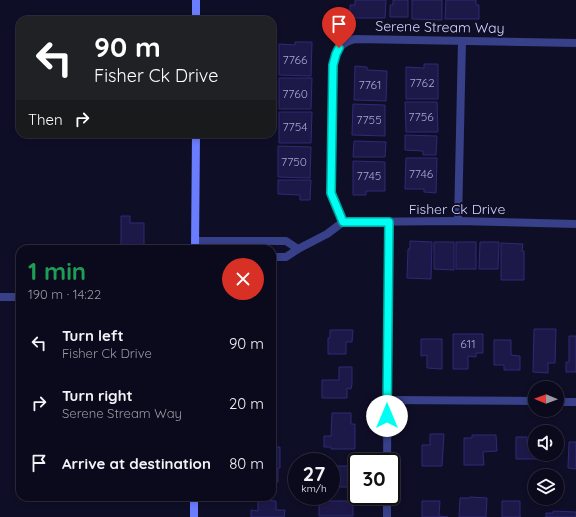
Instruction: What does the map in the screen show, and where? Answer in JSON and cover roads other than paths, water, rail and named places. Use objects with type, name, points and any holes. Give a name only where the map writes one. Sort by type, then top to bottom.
[{"type":"street","points":[[196,0],[196,16]]},
{"type":"street","name":"Serene Stream Way","points":[[343,222],[331,193],[333,65],[339,48],[348,40],[576,43]]},
{"type":"street","points":[[458,222],[462,41]]},
{"type":"street","points":[[196,138],[196,245],[286,241],[298,249]]},
{"type":"street","points":[[276,257],[286,257],[327,234],[343,222]]},
{"type":"street","name":"Fisher Ck Drive","points":[[343,222],[576,224]]},
{"type":"street","points":[[387,453],[389,222]]},
{"type":"street","points":[[0,297],[16,297]]},
{"type":"street","points":[[388,400],[528,402]]},
{"type":"street","points":[[564,402],[576,402]]},
{"type":"street","points":[[194,501],[194,517]]},
{"type":"street","points":[[387,505],[387,517]]}]
